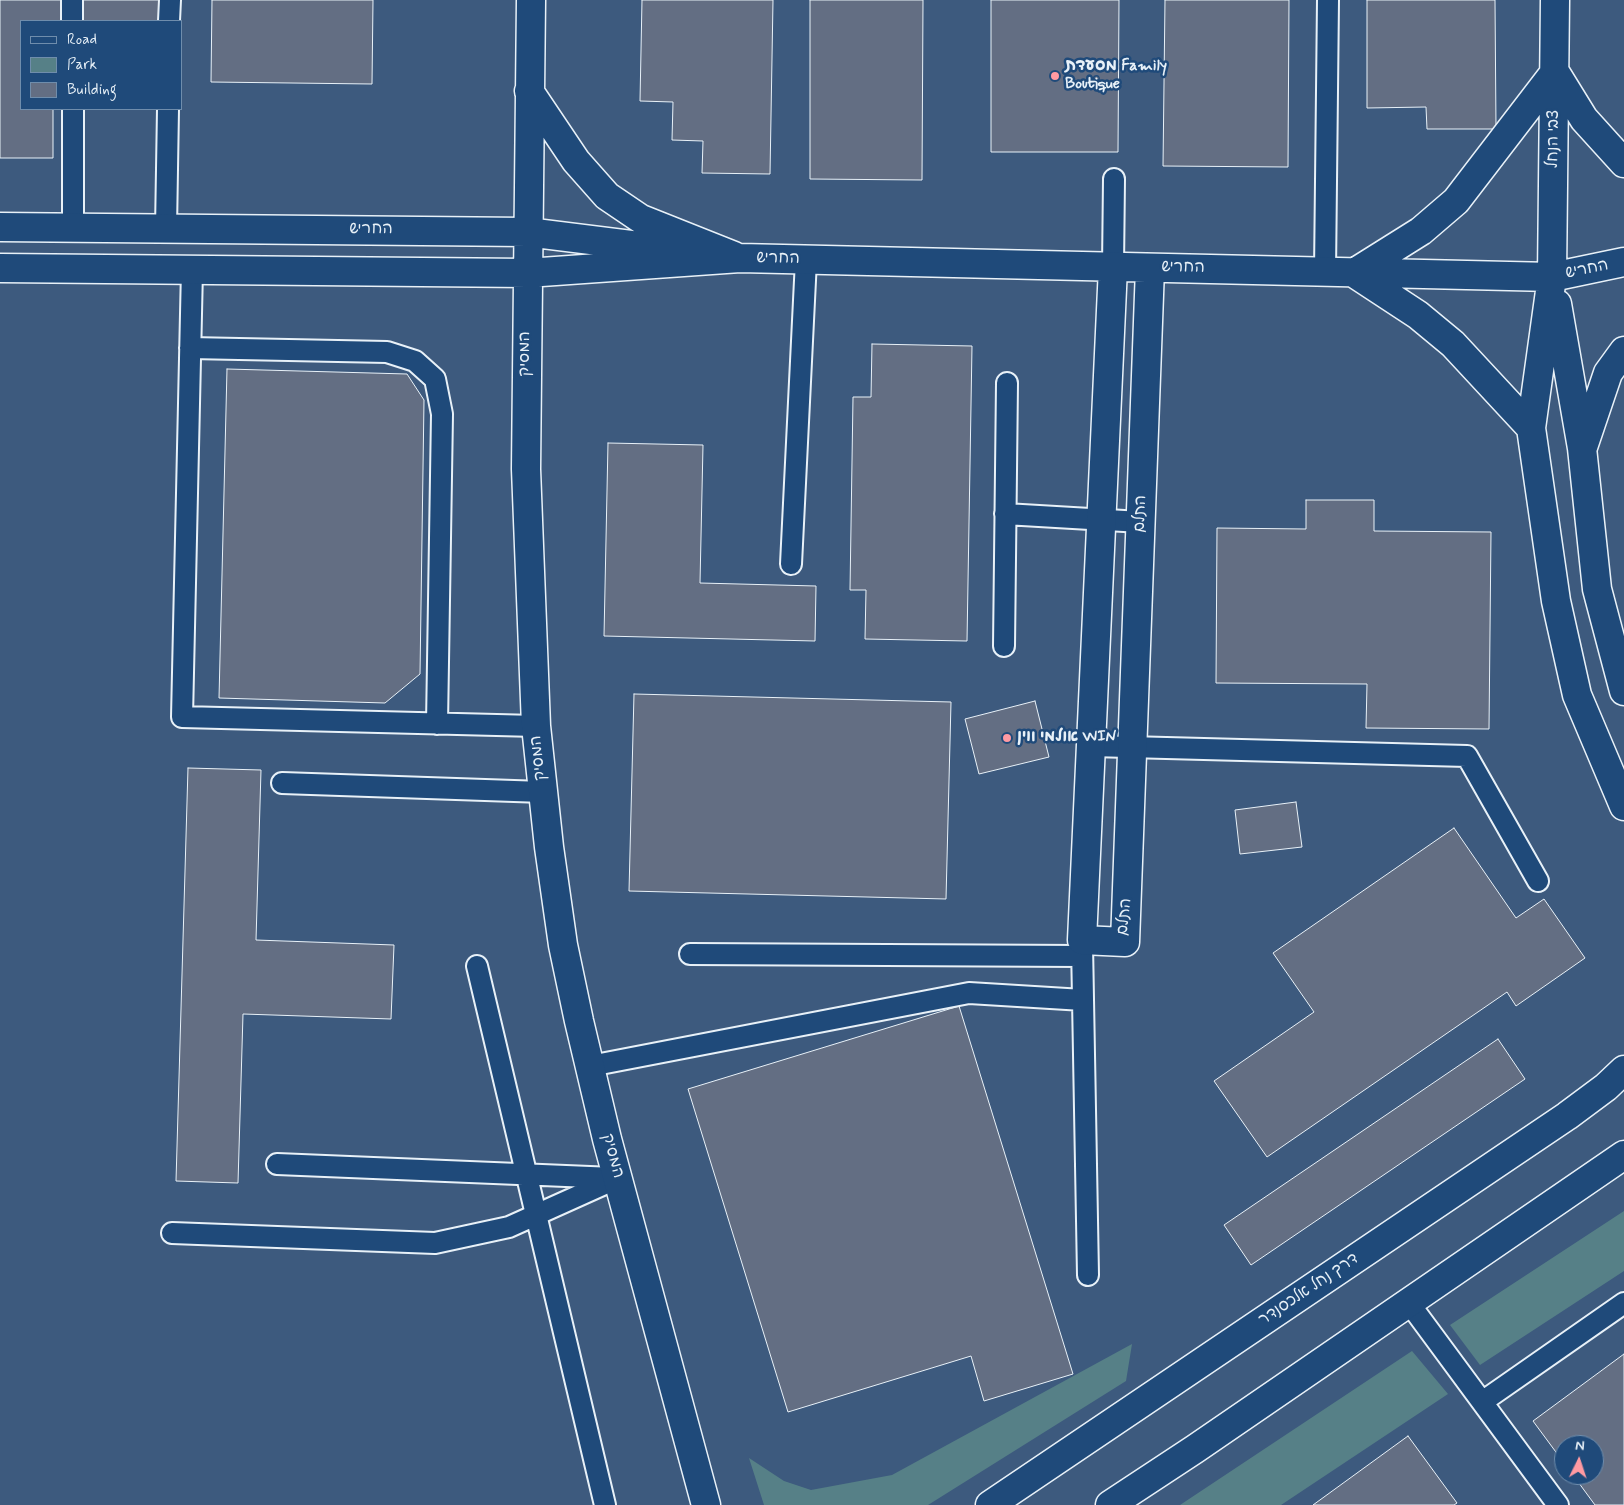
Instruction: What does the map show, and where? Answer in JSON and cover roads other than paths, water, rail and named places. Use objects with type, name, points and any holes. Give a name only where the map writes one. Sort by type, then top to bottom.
[{"type":"street","name":"המסיק","points":[[531,0],[527,232],[526,469],[536,726],[543,792],[563,945],[590,1066],[618,1178],[707,1503]]},
{"type":"street","name":"צבי הנחל","points":[[1552,278],[1555,0]]},
{"type":"street","points":[[1531,428],[1453,344],[1418,315],[1354,273],[1421,231],[1456,201],[1555,72],[1584,119],[1624,163]]},
{"type":"street","points":[[529,91],[576,161],[607,196],[641,219],[740,258]]},
{"type":"street","name":"החריש","points":[[0,227],[527,232],[740,258],[1552,278],[1624,262]]},
{"type":"street","name":"החריש","points":[[0,268],[527,273],[740,258]]},
{"type":"street","points":[[1082,948],[1113,267]]},
{"type":"street","name":"התלם","points":[[1082,948],[1125,942],[1150,268]]},
{"type":"street","points":[[1552,278],[1531,428],[1556,601],[1578,695],[1624,806]]},
{"type":"street","points":[[1552,278],[1582,448],[1598,589],[1621,674]]},
{"type":"street","points":[[1582,448],[1608,373],[1624,351]]},
{"type":"street","name":"דרך נחל אלכסנדר","points":[[990,1505],[1567,1116],[1606,1087],[1624,1070]]},
{"type":"street","points":[[1110,1505],[1624,1155]]},
{"type":"lane","points":[[72,0],[72,20]]},
{"type":"lane","points":[[169,20],[170,0]]},
{"type":"lane","points":[[1325,272],[1328,0]]},
{"type":"lane","points":[[73,110],[74,228]]},
{"type":"lane","points":[[166,229],[168,110]]},
{"type":"lane","points":[[1113,267],[1114,179]]},
{"type":"lane","points":[[791,564],[806,260]]},
{"type":"lane","points":[[192,269],[182,717],[536,726]]},
{"type":"lane","points":[[190,348],[387,352],[415,361],[434,379],[442,414],[437,724]]},
{"type":"lane","points":[[1004,646],[1007,383]]},
{"type":"lane","points":[[1005,514],[1141,522]]},
{"type":"lane","points":[[1091,746],[1467,756],[1538,881]]},
{"type":"lane","points":[[282,783],[543,792]]},
{"type":"lane","points":[[690,954],[1082,948],[1088,1275]]},
{"type":"lane","points":[[477,966],[605,1505]]},
{"type":"lane","points":[[590,1066],[969,993],[1083,1000]]},
{"type":"lane","points":[[277,1164],[618,1178]]},
{"type":"lane","points":[[172,1233],[435,1243],[509,1227],[618,1178]]},
{"type":"lane","points":[[1409,1303],[1558,1505]]},
{"type":"lane","points":[[1482,1402],[1624,1303]]},
{"type":"place","name":"מסעדת Family Boutique","points":[[1055,76]]},
{"type":"place","name":"אולמי ווין WIN","points":[[1007,738]]}]
